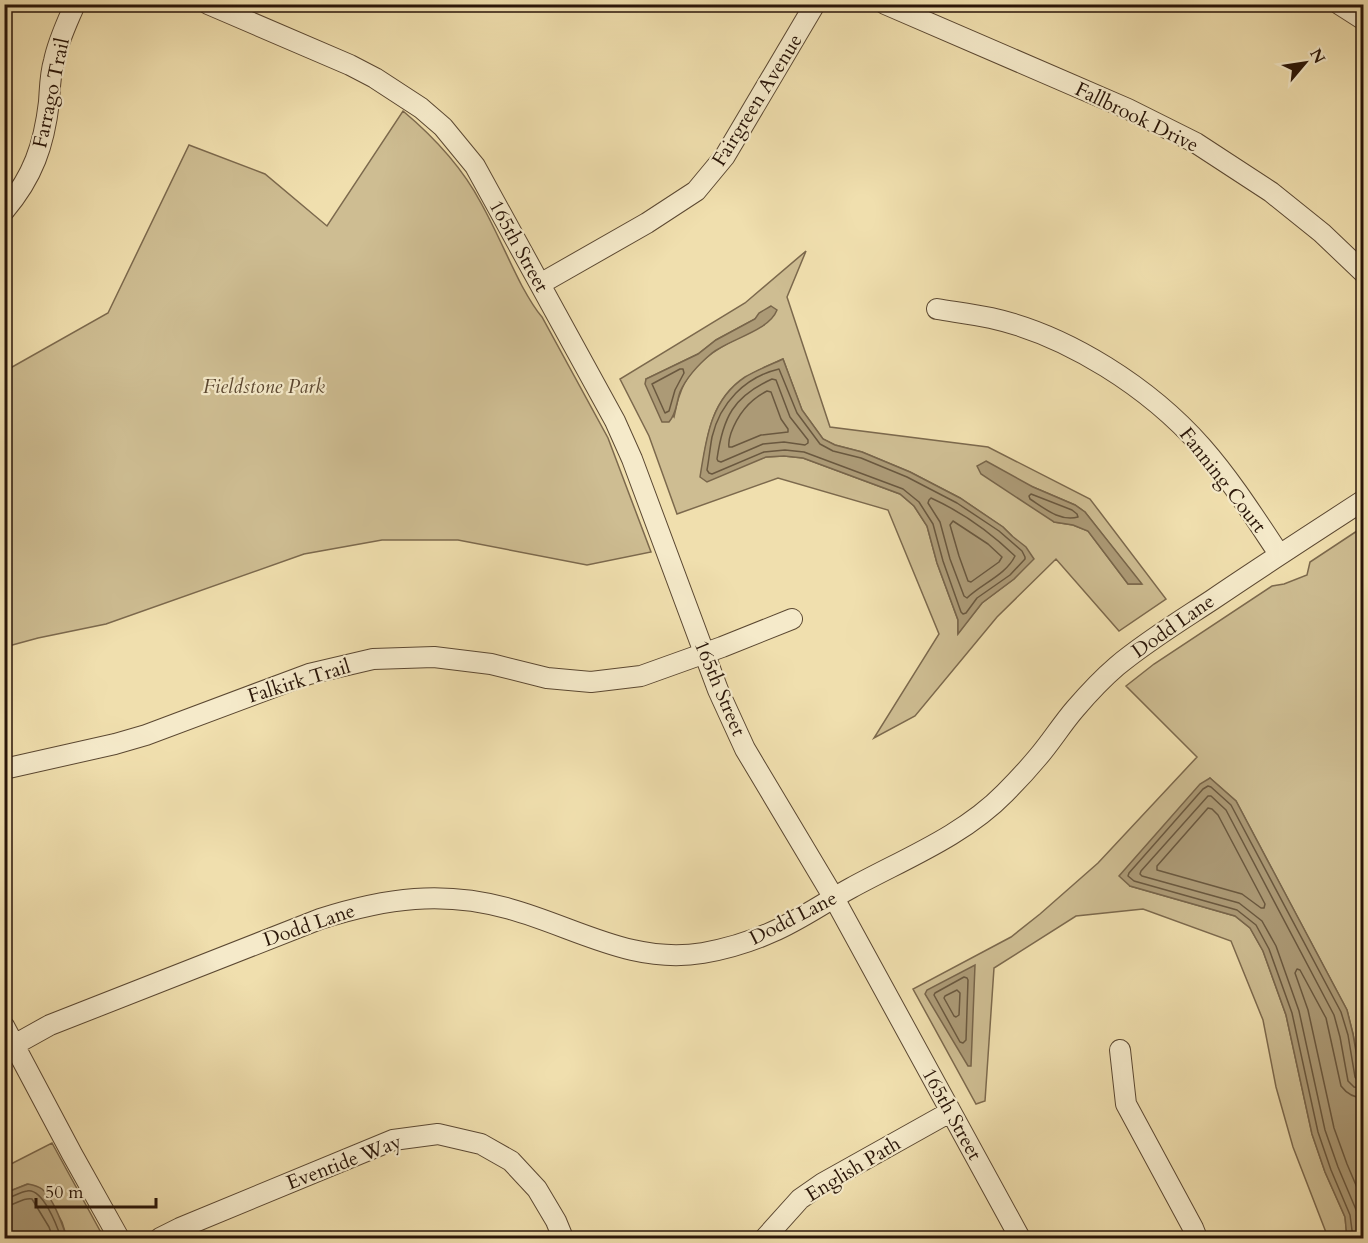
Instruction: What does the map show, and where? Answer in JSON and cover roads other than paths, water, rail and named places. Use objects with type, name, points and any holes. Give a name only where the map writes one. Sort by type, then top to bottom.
[{"type":"street","name":"Farrago Trail","points":[[4,211],[23,185],[39,152],[45,127],[54,61],[75,4]]},
{"type":"street","name":"165th Street","points":[[207,4],[233,10],[375,78],[421,108],[443,127],[475,166],[615,421],[633,459],[718,690],[745,749],[834,898],[1020,1239]]},
{"type":"street","name":"Fairgreen Avenue","points":[[540,284],[647,223],[696,191],[725,156],[815,4]]},
{"type":"street","name":"Fallbrook Drive","points":[[885,4],[1128,110],[1196,144],[1271,192],[1322,233],[1364,273]]},
{"type":"street","points":[[1339,4],[1364,20]]},
{"type":"street","name":"Fanning Court","points":[[937,309],[992,318],[1025,328],[1092,358],[1121,376],[1179,422],[1202,446],[1280,554]]},
{"type":"street","name":"Dodd Lane","points":[[14,1045],[50,1025],[320,918],[366,905],[416,898],[442,897],[466,900],[513,910],[639,953],[699,954],[744,943],[772,933],[932,846],[971,822],[1003,795],[1039,757],[1075,709],[1116,667],[1166,630],[1364,500]]},
{"type":"street","name":"Falkirk Trail","points":[[4,768],[146,735],[309,674],[373,659],[434,657],[491,664],[548,678],[591,682],[641,676],[792,619]]},
{"type":"street","points":[[4,1026],[119,1239]]},
{"type":"street","points":[[1120,1050],[1126,1104],[1197,1239]]},
{"type":"street","name":"English Path","points":[[765,1239],[800,1200],[816,1189],[950,1112]]},
{"type":"street","name":"Eventide Way","points":[[160,1239],[180,1228],[393,1140],[438,1134],[481,1144],[510,1161],[537,1189],[556,1221],[563,1239]]},
{"type":"water","points":[[771,306],[777,310],[766,324],[720,348],[698,366],[683,386],[672,419],[669,422],[662,422],[645,384],[646,379],[698,354],[716,340],[755,319],[759,313]]},
{"type":"water","points":[[783,359],[802,410],[823,439],[910,472],[960,498],[1003,527],[1026,547],[1034,559],[1014,579],[982,603],[958,634],[958,620],[937,563],[927,526],[914,506],[900,494],[803,458],[784,456],[766,457],[707,482],[700,477],[708,435],[724,397],[745,377]]},
{"type":"water","points":[[986,461],[1085,512],[1142,584],[1128,584],[1088,531],[1073,525],[1054,522],[981,474],[977,466]]},
{"type":"water","points":[[1210,778],[1236,801],[1347,1010],[1363,1092],[1363,1238],[1347,1238],[1345,1217],[1325,1172],[1312,1134],[1286,1015],[1263,951],[1250,928],[1235,916],[1130,886],[1119,876],[1200,784]]},
{"type":"water","points":[[975,965],[971,1066],[968,1066],[925,994],[927,990]]},
{"type":"water","points":[[28,1184],[39,1187],[46,1193],[57,1212],[67,1238],[5,1238],[5,1193]]},
{"type":"park label","name":"Fieldstone Park","points":[[264,386]]}]
